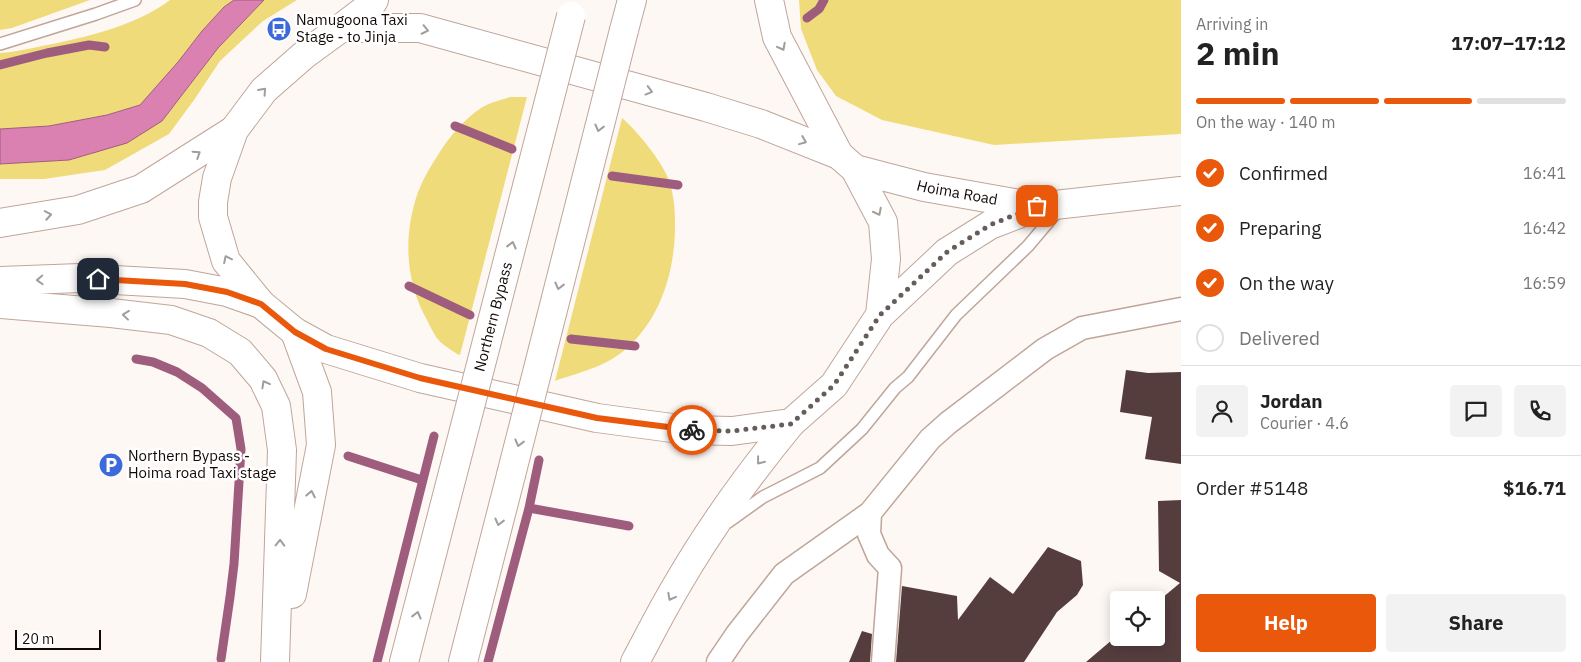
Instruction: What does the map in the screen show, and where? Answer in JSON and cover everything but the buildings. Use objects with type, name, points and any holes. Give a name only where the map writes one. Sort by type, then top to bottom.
[{"type":"main road","points":[[374,0],[370,6],[304,55],[264,90],[234,130],[217,178],[213,202],[213,217],[226,261],[261,304],[295,332],[326,349],[420,378],[597,418],[686,430],[732,431],[791,424]]},
{"type":"main road","points":[[463,662],[632,0]]},
{"type":"main road","points":[[769,0],[777,37],[882,222],[886,259],[880,315]]},
{"type":"main road","name":"Northern Bypass","points":[[404,662],[573,8]]},
{"type":"main road","name":"Hoima Road","points":[[341,28],[420,28],[761,124],[847,162],[924,187],[1037,206],[1181,191]]},
{"type":"main road","points":[[0,223],[78,210],[141,189],[234,130]]},
{"type":"main road","points":[[635,662],[677,585],[757,465],[791,424],[834,385],[880,315],[947,252],[990,225],[1037,206]]},
{"type":"main road","points":[[0,281],[80,278],[185,284],[227,292],[261,304]]},
{"type":"main road","points":[[0,304],[171,320],[209,333],[240,352],[263,379],[276,406],[282,450],[275,662]]},
{"type":"main road","points":[[280,662],[321,445],[317,392],[295,332]]},
{"type":"street","points":[[718,662],[737,634],[784,574],[870,513],[930,439],[1044,349],[1082,328],[1181,309]]},
{"type":"street","points":[[870,513],[869,534],[878,555],[890,568],[883,662]]},
{"type":"lane","points":[[0,44],[135,0]]},
{"type":"lane","points":[[710,534],[763,497],[820,468],[862,429],[896,388],[908,377],[956,315],[1028,246],[1064,204]]},
{"type":"shaded area","points":[[0,0],[90,0],[12,28],[0,30]]},
{"type":"shaded area","points":[[170,0],[234,0],[224,7],[202,31],[178,62],[140,105],[107,115],[49,126],[0,129],[0,53],[58,43],[109,30],[142,17]]},
{"type":"shaded area","points":[[234,0],[264,0],[218,48],[162,121],[127,143],[69,160],[0,164],[0,129],[49,126],[107,115],[140,105],[178,62],[202,31],[224,7]]},
{"type":"shaded area","points":[[264,0],[297,0],[263,21],[220,61],[169,134],[105,170],[44,179],[0,179],[0,164],[69,160],[162,121],[218,48]]},
{"type":"shaded area","points":[[799,0],[1181,0],[1181,134],[994,145],[882,120],[836,96],[817,70],[801,29]]},
{"type":"shaded area","points":[[510,97],[527,97],[460,355],[440,342],[436,337],[414,290],[408,241],[413,208],[422,182],[432,164],[462,123],[481,108]]},
{"type":"shaded area","points":[[622,118],[654,154],[670,183],[675,209],[675,237],[670,272],[665,289],[650,321],[627,348],[619,355],[602,364],[555,381]]},
{"type":"waterway","points":[[807,18],[819,9],[824,0]]},
{"type":"waterway","points":[[0,65],[89,45],[105,47]]},
{"type":"waterway","points":[[455,126],[512,149]]},
{"type":"waterway","points":[[612,176],[678,185]]},
{"type":"waterway","points":[[409,286],[470,315]]},
{"type":"waterway","points":[[571,339],[635,346]]},
{"type":"waterway","points":[[136,359],[153,362],[177,372],[202,388],[236,418],[241,449],[234,564],[221,659]]},
{"type":"waterway","points":[[377,662],[434,436]]},
{"type":"waterway","points":[[348,456],[422,480]]},
{"type":"waterway","points":[[488,662],[529,508],[539,460]]},
{"type":"waterway","points":[[529,508],[629,526]]},
{"type":"way so far","points":[[692,430],[732,431],[791,424],[834,385],[880,315],[947,252],[990,225],[1037,206]]},
{"type":"place","name":"Namugoona Taxi Stage - to Jinja","points":[[279,29]]},
{"type":"place","name":"Northern Bypass - Hoima road Taxi stage","points":[[111,465]]},
{"type":"route","points":[[98,279],[185,284],[227,292],[261,304],[295,332],[326,349],[420,378],[597,418],[692,430]]}]
